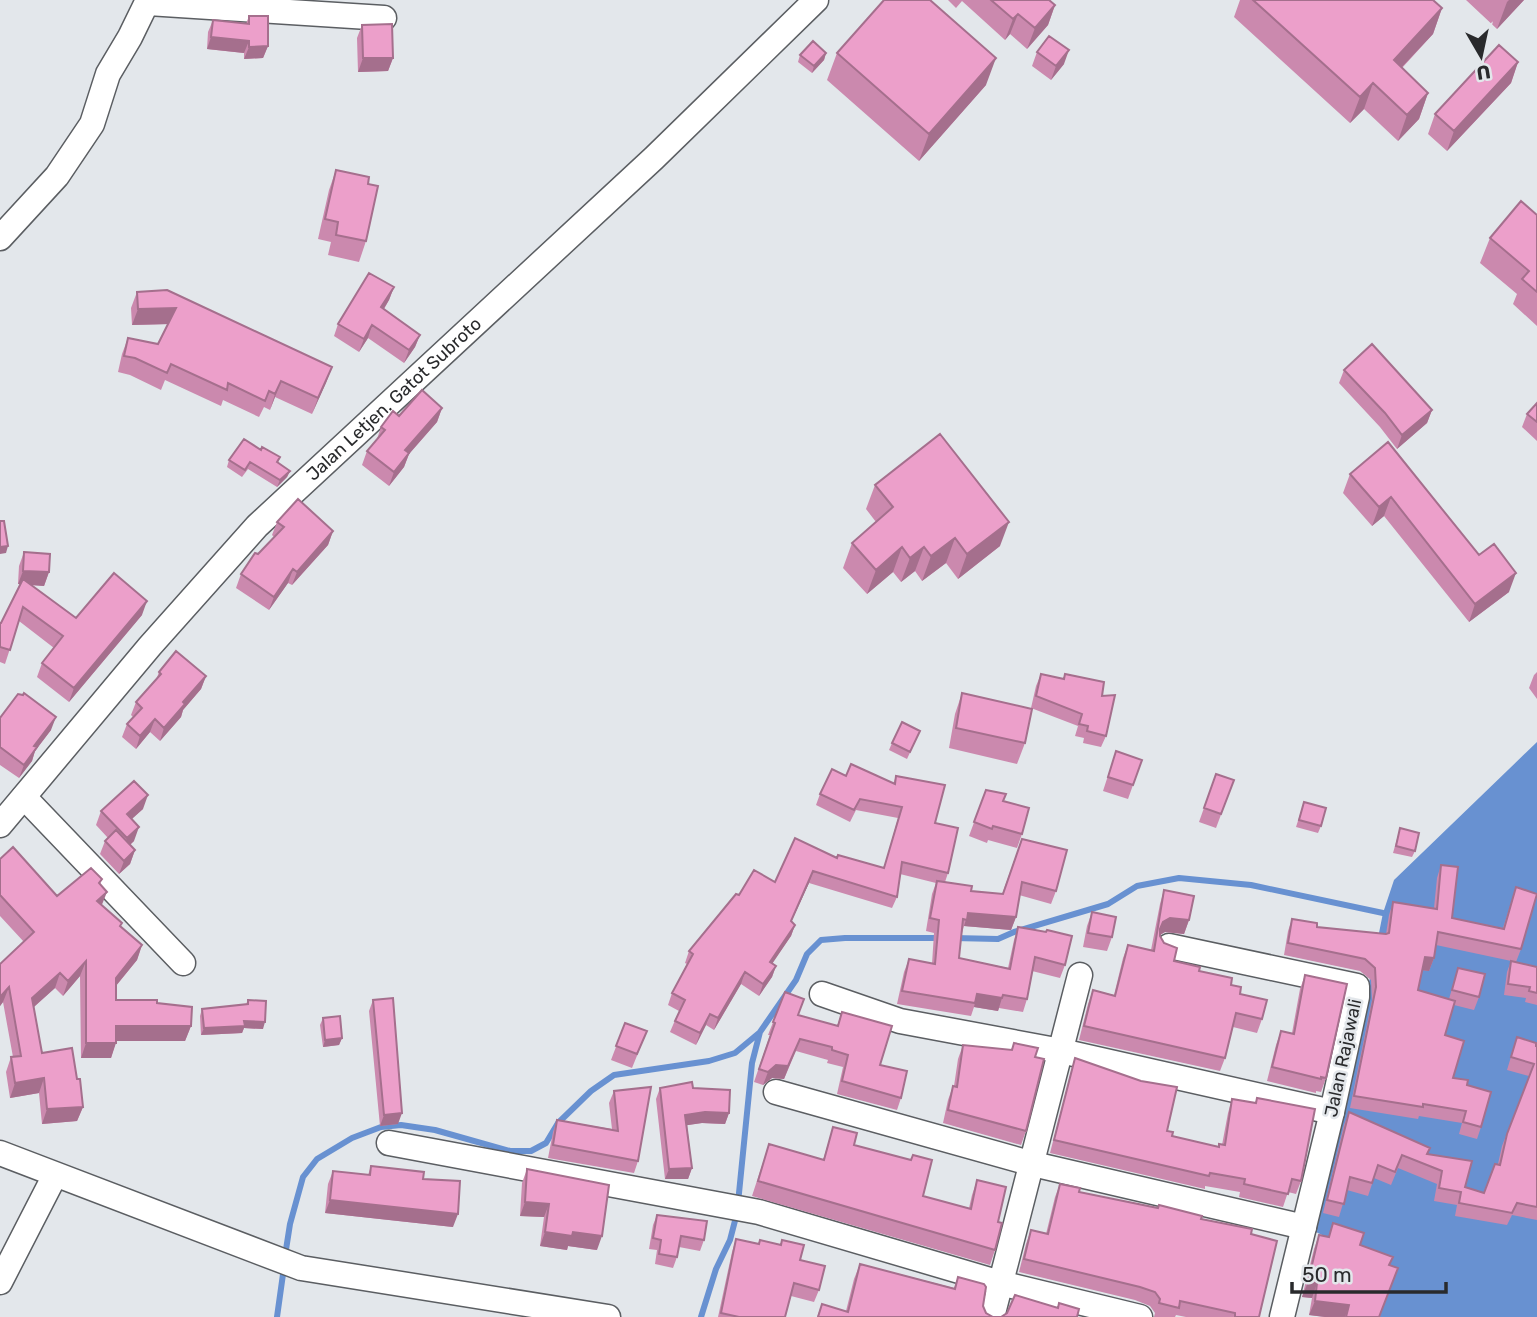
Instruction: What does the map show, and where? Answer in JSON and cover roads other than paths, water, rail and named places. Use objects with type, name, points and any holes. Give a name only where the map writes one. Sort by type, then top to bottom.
[{"type":"street","name":"Jalan Letjen. Gatot Subroto","points":[[0,825],[150,646],[257,526],[634,176],[816,0]]},
{"type":"street","points":[[0,238],[57,176],[92,124],[108,74],[148,1],[384,18]]},
{"type":"street","points":[[24,797],[183,964]]},
{"type":"street","name":"Jalan Rajawali","points":[[1169,946],[1357,986],[1357,997],[1332,1112],[1282,1317]]},
{"type":"street","points":[[992,1317],[1080,975]]},
{"type":"street","points":[[822,994],[900,1021],[1061,1051],[1332,1112]]},
{"type":"street","points":[[775,1092],[1033,1164],[1304,1227]]},
{"type":"street","points":[[389,1143],[759,1212],[1000,1283],[1140,1317]]},
{"type":"street","points":[[0,1153],[301,1268],[608,1317]]},
{"type":"street","points":[[0,1282],[55,1175]]},
{"type":"water","points":[[1537,742],[1537,1317],[1347,1317],[1328,1238],[1314,1231],[1355,1052],[1383,913],[1394,880]]},
{"type":"waterway","points":[[954,938],[998,939],[1108,904],[1137,886],[1179,878],[1251,885],[1383,913]]},
{"type":"waterway","points":[[738,1203],[752,1063],[760,1032],[796,980],[807,954],[821,940],[940,938]]},
{"type":"waterway","points":[[285,1256],[290,1224],[303,1177],[317,1159],[352,1138],[381,1127],[401,1125],[435,1130],[510,1151],[531,1151],[546,1143],[558,1123],[591,1091],[614,1075],[709,1061],[735,1053],[759,1033]]},
{"type":"waterway","points":[[701,1317],[716,1269],[730,1240],[737,1213]]},
{"type":"waterway","points":[[277,1317],[284,1267]]}]
